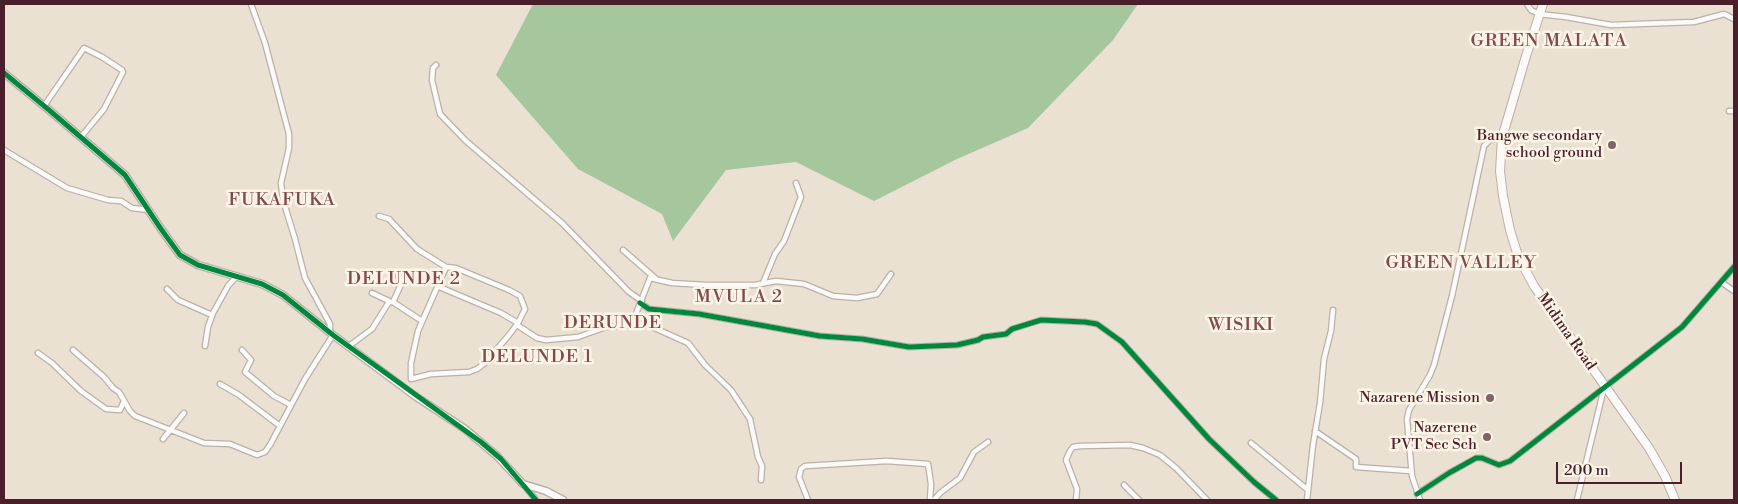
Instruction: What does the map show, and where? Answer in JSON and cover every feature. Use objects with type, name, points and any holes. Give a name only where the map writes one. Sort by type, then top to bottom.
[{"type":"main road","name":"Midima Road","points":[[1543,4],[1502,138],[1500,171],[1508,224],[1518,256],[1540,296],[1649,448],[1665,476],[1675,500]]},
{"type":"street","points":[[72,350],[104,377],[113,388],[119,391],[135,416],[204,443],[230,444],[257,455],[266,452],[305,379],[332,334],[330,324],[305,278],[283,200],[281,183],[289,148],[289,134],[265,43],[251,4]]},
{"type":"street","points":[[1526,4],[1530,10],[1539,14],[1566,16],[1621,25],[1694,22],[1724,14],[1734,19]]},
{"type":"street","points":[[44,106],[84,48],[122,70],[123,72],[104,109],[81,137]]},
{"type":"street","points":[[436,65],[433,68],[432,80],[440,114],[466,141],[562,223],[629,292],[649,309],[699,314],[820,336],[862,339],[909,347],[950,346],[975,341],[983,337],[1006,334],[1012,329],[1041,320],[1097,324],[1122,342],[1209,439],[1254,482],[1276,500]]},
{"type":"street","points":[[4,74],[125,175],[180,255],[198,265],[262,284],[283,295],[332,334],[481,442],[498,456],[536,500]]},
{"type":"street","points":[[1420,500],[1411,471],[1406,425],[1409,410],[1434,365],[1452,296],[1484,146],[1490,140],[1502,138]]},
{"type":"street","points":[[4,150],[67,188],[108,200],[121,201],[132,208],[148,210]]},
{"type":"street","points":[[763,283],[774,254],[787,235],[801,196],[796,183]]},
{"type":"street","points":[[379,216],[389,219],[417,249],[446,267],[456,268],[518,295],[525,309],[517,324],[485,363],[473,372],[431,374],[411,379]]},
{"type":"street","points":[[623,250],[658,280],[678,284],[732,285],[773,281],[804,284],[834,296],[858,298],[877,294],[891,274]]},
{"type":"street","points":[[405,388],[411,379],[414,344],[446,267]]},
{"type":"street","points":[[1417,494],[1476,458],[1482,458],[1496,465],[1504,464],[1536,442],[1682,327],[1734,267]]},
{"type":"street","points":[[205,346],[212,315],[228,286],[237,276]]},
{"type":"street","points":[[349,346],[372,329],[392,302],[403,280],[398,276]]},
{"type":"street","points":[[632,324],[648,280],[655,278]]},
{"type":"street","points":[[1721,282],[1734,291]]},
{"type":"street","points":[[437,286],[501,313],[537,338],[546,340],[578,336],[606,327],[641,324],[686,342],[704,365],[731,390],[750,419],[758,457],[762,466],[761,480]]},
{"type":"street","points":[[167,289],[178,300],[212,315]]},
{"type":"street","points":[[372,293],[392,302],[422,321]]},
{"type":"street","points":[[1307,500],[1324,358],[1331,332],[1333,310]]},
{"type":"street","points":[[242,350],[252,360],[245,372],[274,396],[291,405]]},
{"type":"street","points":[[38,354],[52,363],[81,391],[106,410],[120,410],[124,400]]},
{"type":"street","points":[[220,384],[239,395],[280,426]]},
{"type":"street","points":[[1577,500],[1605,388]]},
{"type":"street","points":[[163,439],[184,413]]},
{"type":"street","points":[[1315,431],[1356,459],[1356,467],[1411,471]]},
{"type":"street","points":[[934,500],[960,478],[974,452],[988,442]]},
{"type":"street","points":[[1251,443],[1308,490]]},
{"type":"street","points":[[1076,500],[1077,489],[1066,460],[1073,447],[1130,445],[1160,455],[1176,468],[1207,500]]},
{"type":"street","points":[[808,500],[799,477],[801,469],[805,466],[887,461],[928,464],[931,484],[930,500]]},
{"type":"street","points":[[523,484],[546,491],[563,500]]},
{"type":"street","points":[[1124,485],[1139,500]]},
{"type":"green space","points":[[533,4],[1138,4],[1113,40],[1028,128],[957,159],[874,201],[796,162],[726,170],[673,241],[662,214],[578,169],[496,75]]},
{"type":"cycle path","points":[[4,73],[125,175],[180,255],[198,265],[262,284],[283,295],[333,335],[481,442],[501,459],[536,500]]},
{"type":"cycle path","points":[[1417,494],[1476,458],[1482,458],[1499,465],[1510,461],[1682,327],[1734,267]]},
{"type":"cycle path","points":[[640,303],[649,309],[699,314],[820,336],[862,339],[909,347],[957,345],[983,337],[1006,334],[1012,329],[1041,320],[1097,324],[1122,342],[1209,439],[1254,482],[1276,500]]},
{"type":"place","name":"Bangwe secondary school ground","points":[[1612,145]]},
{"type":"place","name":"Nazarene Mission","points":[[1490,398]]},
{"type":"place","name":"Nazerene PVT Sec Sch","points":[[1487,437]]},
{"type":"district","name":"GREEN MALATA","points":[[1549,42]]},
{"type":"district","name":"FUKAFUKA","points":[[282,201]]},
{"type":"district","name":"GREEN VALLEY","points":[[1461,264]]},
{"type":"district","name":"DELUNDE 2","points":[[404,280]]},
{"type":"district","name":"MVULA 2","points":[[739,298]]},
{"type":"district","name":"DERUNDE","points":[[613,324]]},
{"type":"district","name":"WISIKI","points":[[1241,326]]},
{"type":"district","name":"DELUNDE 1","points":[[537,358]]}]
